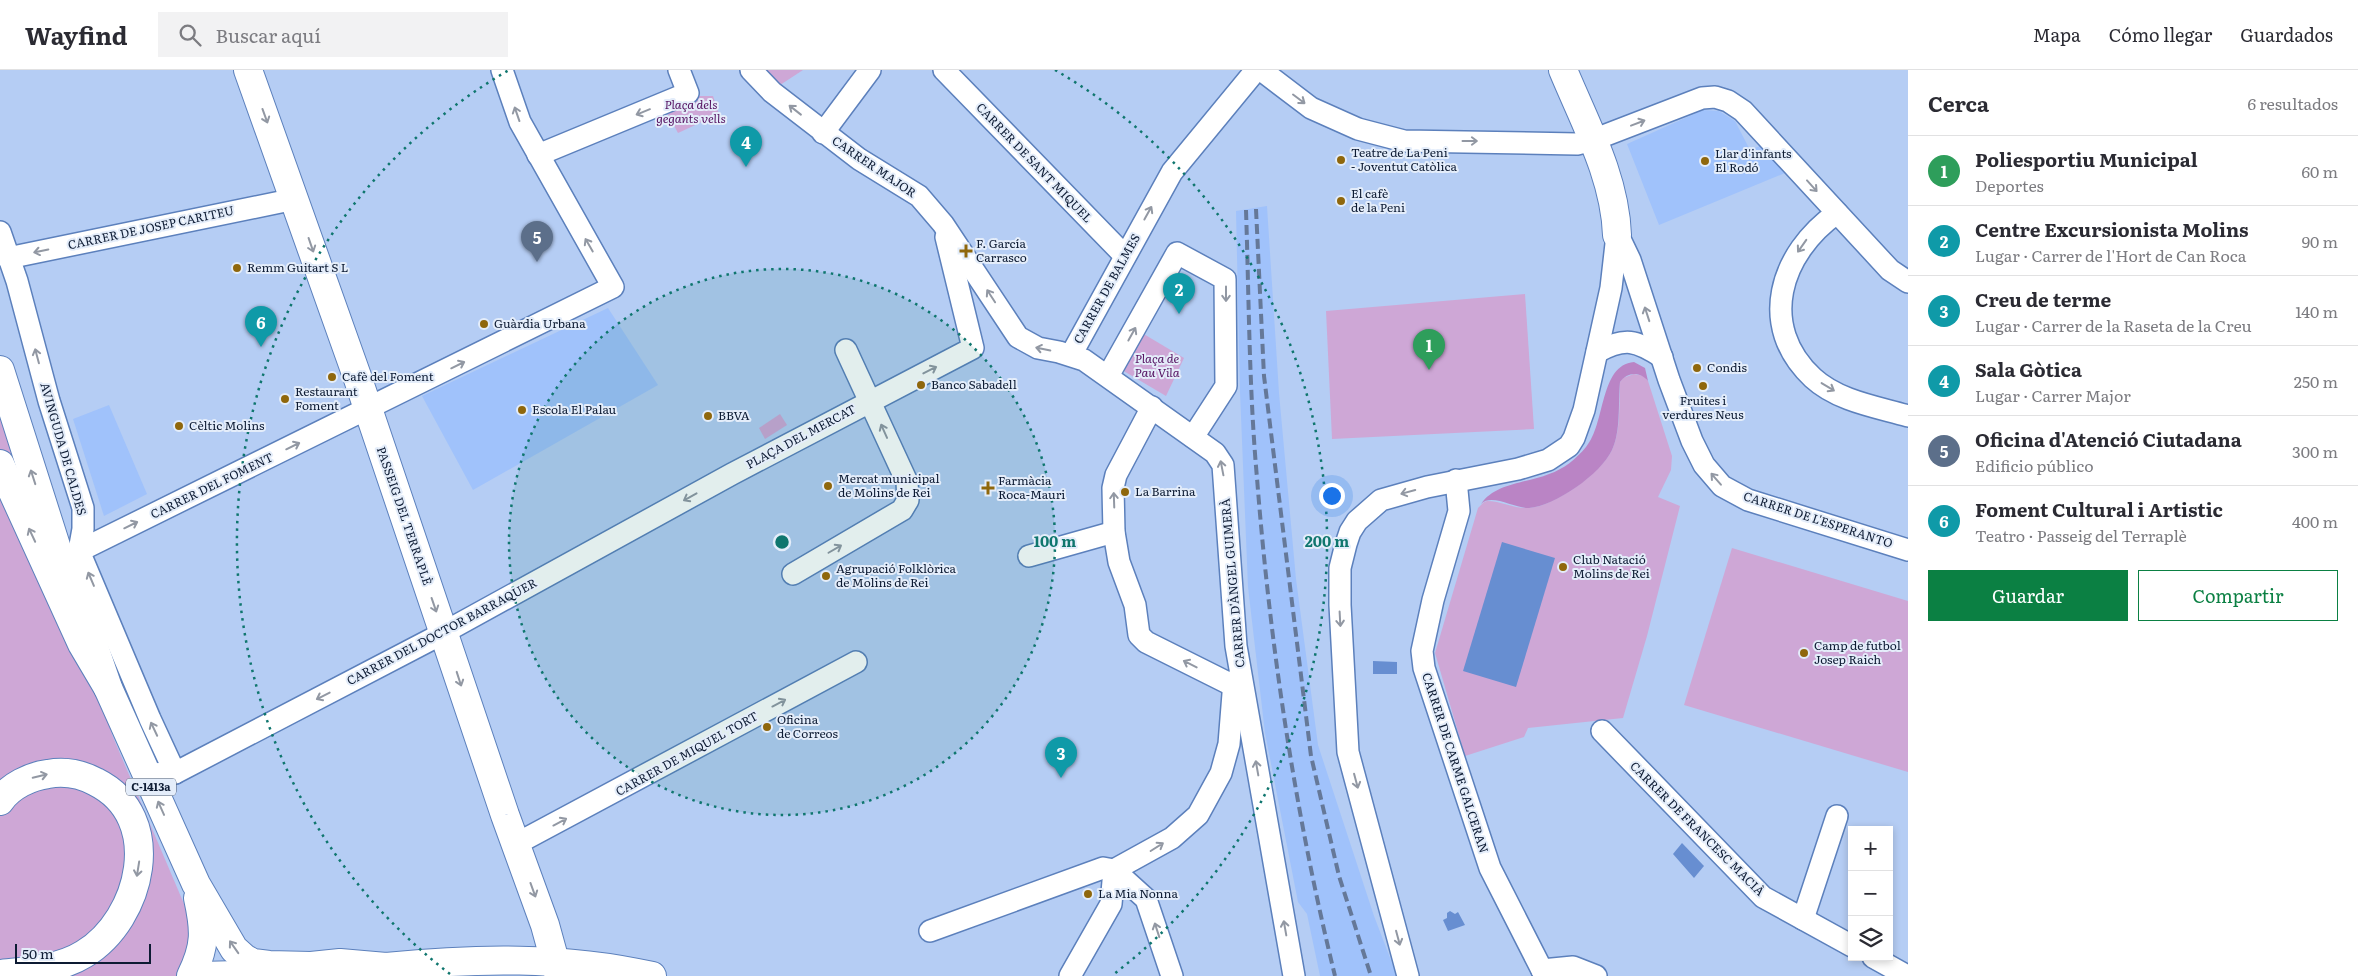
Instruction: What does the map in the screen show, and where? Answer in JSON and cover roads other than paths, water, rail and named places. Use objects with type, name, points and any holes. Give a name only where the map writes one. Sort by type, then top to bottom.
[{"type":"main road","name":"PASSEIG DEL TERRAPLÈ","points":[[248,70],[368,410],[558,969]]},
{"type":"main road","name":"CARRER DE L'ESPERANTO","points":[[1563,70],[1593,140],[1613,196],[1618,235]]},
{"type":"main road","name":"AVINGUDA DE CALDES","points":[[0,370],[30,469],[73,561],[108,688],[196,884],[234,949],[244,958],[254,963],[269,965],[311,966]]},
{"type":"main road","points":[[0,464],[82,644],[108,688]]},
{"type":"main road","points":[[0,801],[18,784],[36,775],[61,772],[86,777],[107,787],[124,804],[134,822],[139,842],[139,863],[135,888],[126,909],[102,941],[84,955],[68,961],[49,967],[6,974]]},
{"type":"main road","name":"AVINGUDA DE CALDES","points":[[191,976],[199,960],[204,942],[204,924],[196,884]]},
{"type":"main road","points":[[201,976],[269,974],[340,963],[386,967],[466,961],[558,969],[594,965],[652,976]]},
{"type":"main road","points":[[356,976],[386,967]]},
{"type":"street","points":[[502,70],[520,122],[538,155],[688,93],[678,70]]},
{"type":"street","name":"CARRER MAJOR","points":[[751,70],[772,92],[824,133],[859,159],[918,196],[943,224],[973,348]]},
{"type":"street","points":[[824,133],[870,70]]},
{"type":"street","name":"CARRER DE SANT MIQUEL","points":[[944,70],[1125,256]]},
{"type":"street","name":"CARRER DE BALMES","points":[[943,224],[1018,337],[1038,348],[1071,355],[1172,172],[1256,70]]},
{"type":"street","points":[[1260,70],[1311,108],[1358,129],[1404,141],[1577,144],[1593,140],[1691,101],[1715,97],[1728,101],[1743,111],[1890,270],[1908,282]]},
{"type":"street","name":"CARRER DEL FOMENT","points":[[73,561],[613,287],[538,155]]},
{"type":"street","name":"CARRER DE JOSEP CARITEU","points":[[8,258],[294,199]]},
{"type":"street","points":[[1836,213],[1814,231],[1802,245],[1784,281],[1782,312],[1783,325],[1789,346],[1813,378],[1827,388],[1848,398],[1908,416]]},
{"type":"street","name":"AVINGUDA DE CALDES","points":[[0,232],[17,281],[49,401],[82,508],[83,529],[73,561],[175,773]]},
{"type":"street","points":[[1408,976],[1348,752],[1340,606],[1340,568],[1350,532],[1362,515],[1375,504],[1390,497],[1456,480],[1533,465],[1548,460],[1569,446],[1580,425],[1597,352],[1611,288],[1618,235]]},
{"type":"street","name":"CARRER DE L'ESPERANTO","points":[[1618,235],[1630,260],[1662,358],[1692,440],[1704,466],[1722,486],[1748,500],[1908,550]]},
{"type":"street","points":[[1108,376],[1177,253],[1226,279],[1226,386],[1193,437]]},
{"type":"street","points":[[1597,352],[1608,346],[1627,341],[1643,344],[1662,358]]},
{"type":"street","name":"PLAÇA DEL MERCAT","points":[[732,474],[973,348]]},
{"type":"street","points":[[793,574],[902,510],[908,500],[907,482],[871,400],[846,350]]},
{"type":"street","name":"CARRER D'ÀNGEL GUIMERÀ","points":[[1071,355],[1084,360],[1152,407],[1215,453],[1223,465],[1236,646],[1294,976]]},
{"type":"street","points":[[1152,407],[1116,475],[1113,488],[1114,532],[1120,562],[1136,605],[1139,635],[1146,642],[1234,686]]},
{"type":"street","name":"CARRER DEL DOCTOR BARRAQUER","points":[[146,774],[175,773],[444,632],[732,474]]},
{"type":"street","name":"CARRER DE CARME GALCERAN","points":[[1456,480],[1459,511],[1433,600],[1422,651],[1424,668],[1490,868],[1544,973]]},
{"type":"street","points":[[1029,556],[1114,532]]},
{"type":"street","points":[[1114,870],[1172,838],[1198,815],[1221,773],[1229,744],[1236,646]]},
{"type":"street","name":"CARRER DE MIQUEL TORT","points":[[516,844],[856,662]]},
{"type":"street","name":"CARRER DE FRANCESC MACIÀ","points":[[1602,731],[1763,897],[1848,944]]},
{"type":"street","points":[[1803,919],[1837,816]]},
{"type":"street","points":[[930,931],[1103,868],[1114,870],[1146,899],[1172,976]]},
{"type":"street","points":[[1070,976],[1111,904],[1114,870]]},
{"type":"street","points":[[1880,961],[1907,976]]},
{"type":"street","points":[[1544,973],[1572,967],[1596,976]]},
{"type":"railway","points":[[1256,209],[1264,376],[1311,756],[1339,876],[1371,976]]},
{"type":"railway","points":[[1246,210],[1252,411],[1262,541],[1269,603],[1296,791],[1335,976]]},
{"type":"place","name":"Teatre de La Peni - Joventut Catòlica","points":[[1341,160]]},
{"type":"place","name":"Llar d'infants El Rodó","points":[[1705,161]]},
{"type":"place","name":"Sala Gòtica","points":[[746,167]]},
{"type":"place","name":"El cafè de la Peni","points":[[1341,201]]},
{"type":"place","name":"F. García Carrasco","points":[[966,251]]},
{"type":"place","name":"Oficina d'Atenció Ciutadana","points":[[537,262]]},
{"type":"place","name":"Remm Guitart S L","points":[[237,268]]},
{"type":"place","name":"Centre Excursionista Molins","points":[[1179,314]]},
{"type":"place","name":"Guàrdia Urbana","points":[[484,324]]},
{"type":"place","name":"Foment Cultural i Artistic","points":[[261,347]]},
{"type":"place","name":"Condis","points":[[1697,368]]},
{"type":"place","name":"Poliesportiu Municipal","points":[[1429,370]]},
{"type":"place","name":"Cafè del Foment","points":[[332,377]]},
{"type":"place","name":"Banco Sabadell","points":[[921,385]]},
{"type":"place","name":"Fruites i verdures Neus","points":[[1703,386]]},
{"type":"place","name":"Restaurant Foment","points":[[285,399]]},
{"type":"place","name":"Escola El Palau","points":[[522,410]]},
{"type":"place","name":"BBVA","points":[[708,416]]},
{"type":"place","name":"Cèltic Molins","points":[[179,426]]},
{"type":"place","name":"Mercat municipal de Molins de Rei","points":[[828,486]]},
{"type":"place","name":"Farmàcia Roca-Mauri","points":[[988,488]]},
{"type":"place","name":"La Barrina","points":[[1125,492]]},
{"type":"place","name":"Club Natació Molins de Rei","points":[[1563,567]]},
{"type":"place","name":"Agrupació Folklòrica de Molins de Rei","points":[[826,576]]},
{"type":"place","name":"Camp de futbol Josep Raich","points":[[1804,653]]},
{"type":"place","name":"Oficina de Correos","points":[[767,727]]},
{"type":"place","name":"Creu de terme","points":[[1061,778]]},
{"type":"place","name":"La Mia Nonna","points":[[1088,894]]},
{"type":"park label","name":"Plaça dels gegants vells","points":[[691,112]]},
{"type":"park label","name":"Plaça de Pau Vila","points":[[1157,366]]}]
